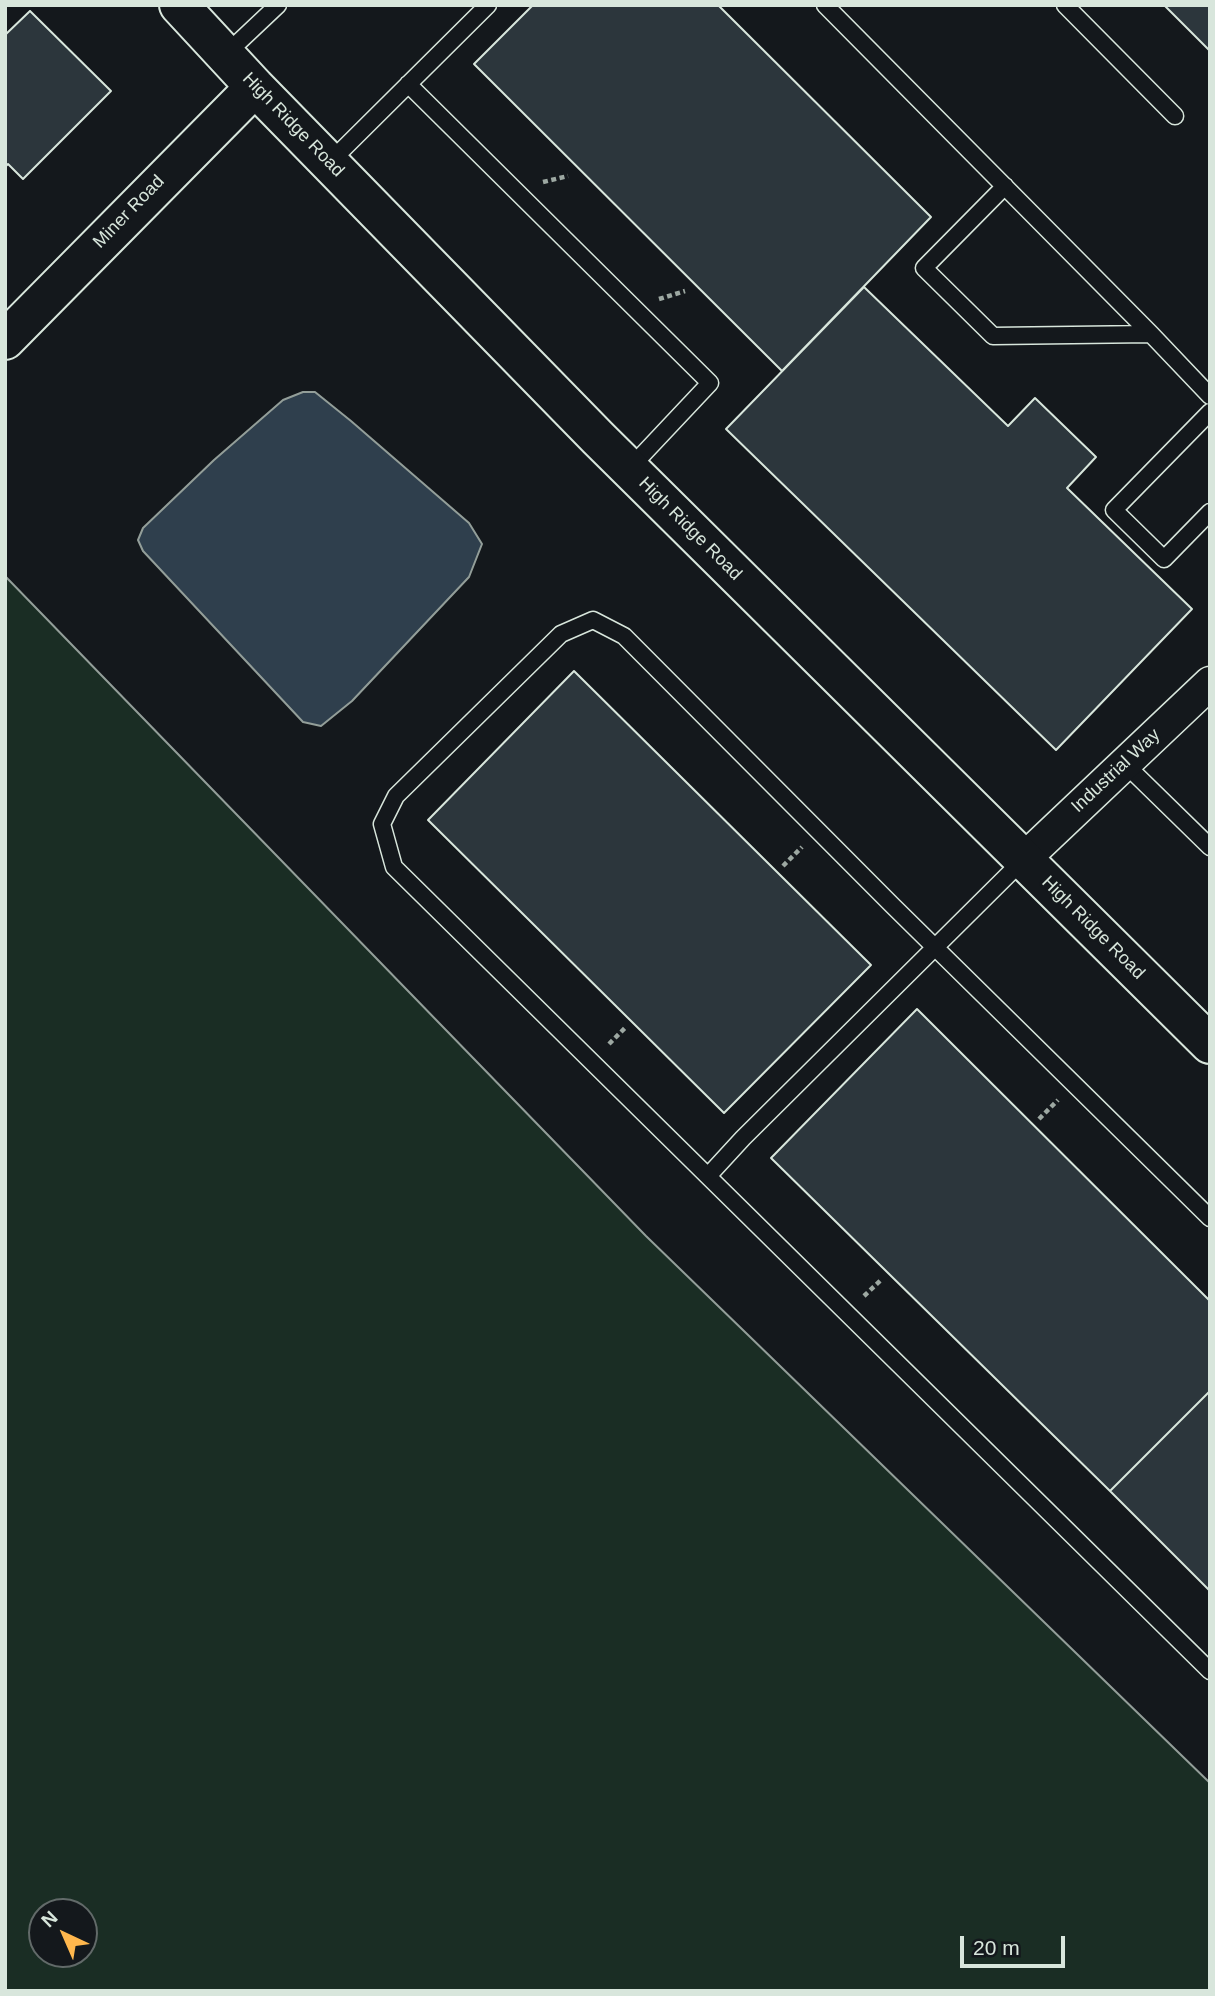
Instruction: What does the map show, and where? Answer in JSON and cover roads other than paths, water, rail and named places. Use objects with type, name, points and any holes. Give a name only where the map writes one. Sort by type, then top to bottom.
[{"type":"street","name":"High Ridge Road","points":[[180,5],[255,86],[630,468],[1210,1044]]},
{"type":"street","name":"Miner Road","points":[[5,340],[255,86]]},
{"type":"street","name":"Industrial Way","points":[[1023,860],[1210,683]]},
{"type":"lane","points":[[225,55],[278,5]]},
{"type":"lane","points":[[330,162],[488,5]]},
{"type":"lane","points":[[825,5],[1210,396]]},
{"type":"lane","points":[[1065,5],[1175,116]]},
{"type":"lane","points":[[408,84],[710,383],[630,468]]},
{"type":"lane","points":[[1004,186],[924,268],[993,336],[1151,334]]},
{"type":"lane","points":[[1210,411],[1114,510],[1164,559],[1210,513]]},
{"type":"lane","points":[[1210,1218],[934,947],[624,636],[593,620],[561,634],[396,796],[382,824],[394,867],[1210,1671]]},
{"type":"lane","points":[[1124,763],[1210,847]]},
{"type":"lane","points":[[709,1175],[1023,860]]},
{"type":"water","points":[[303,392],[315,392],[351,421],[469,523],[482,544],[469,577],[352,701],[321,726],[303,722],[143,551],[138,540],[143,528],[214,460],[283,400]]}]
